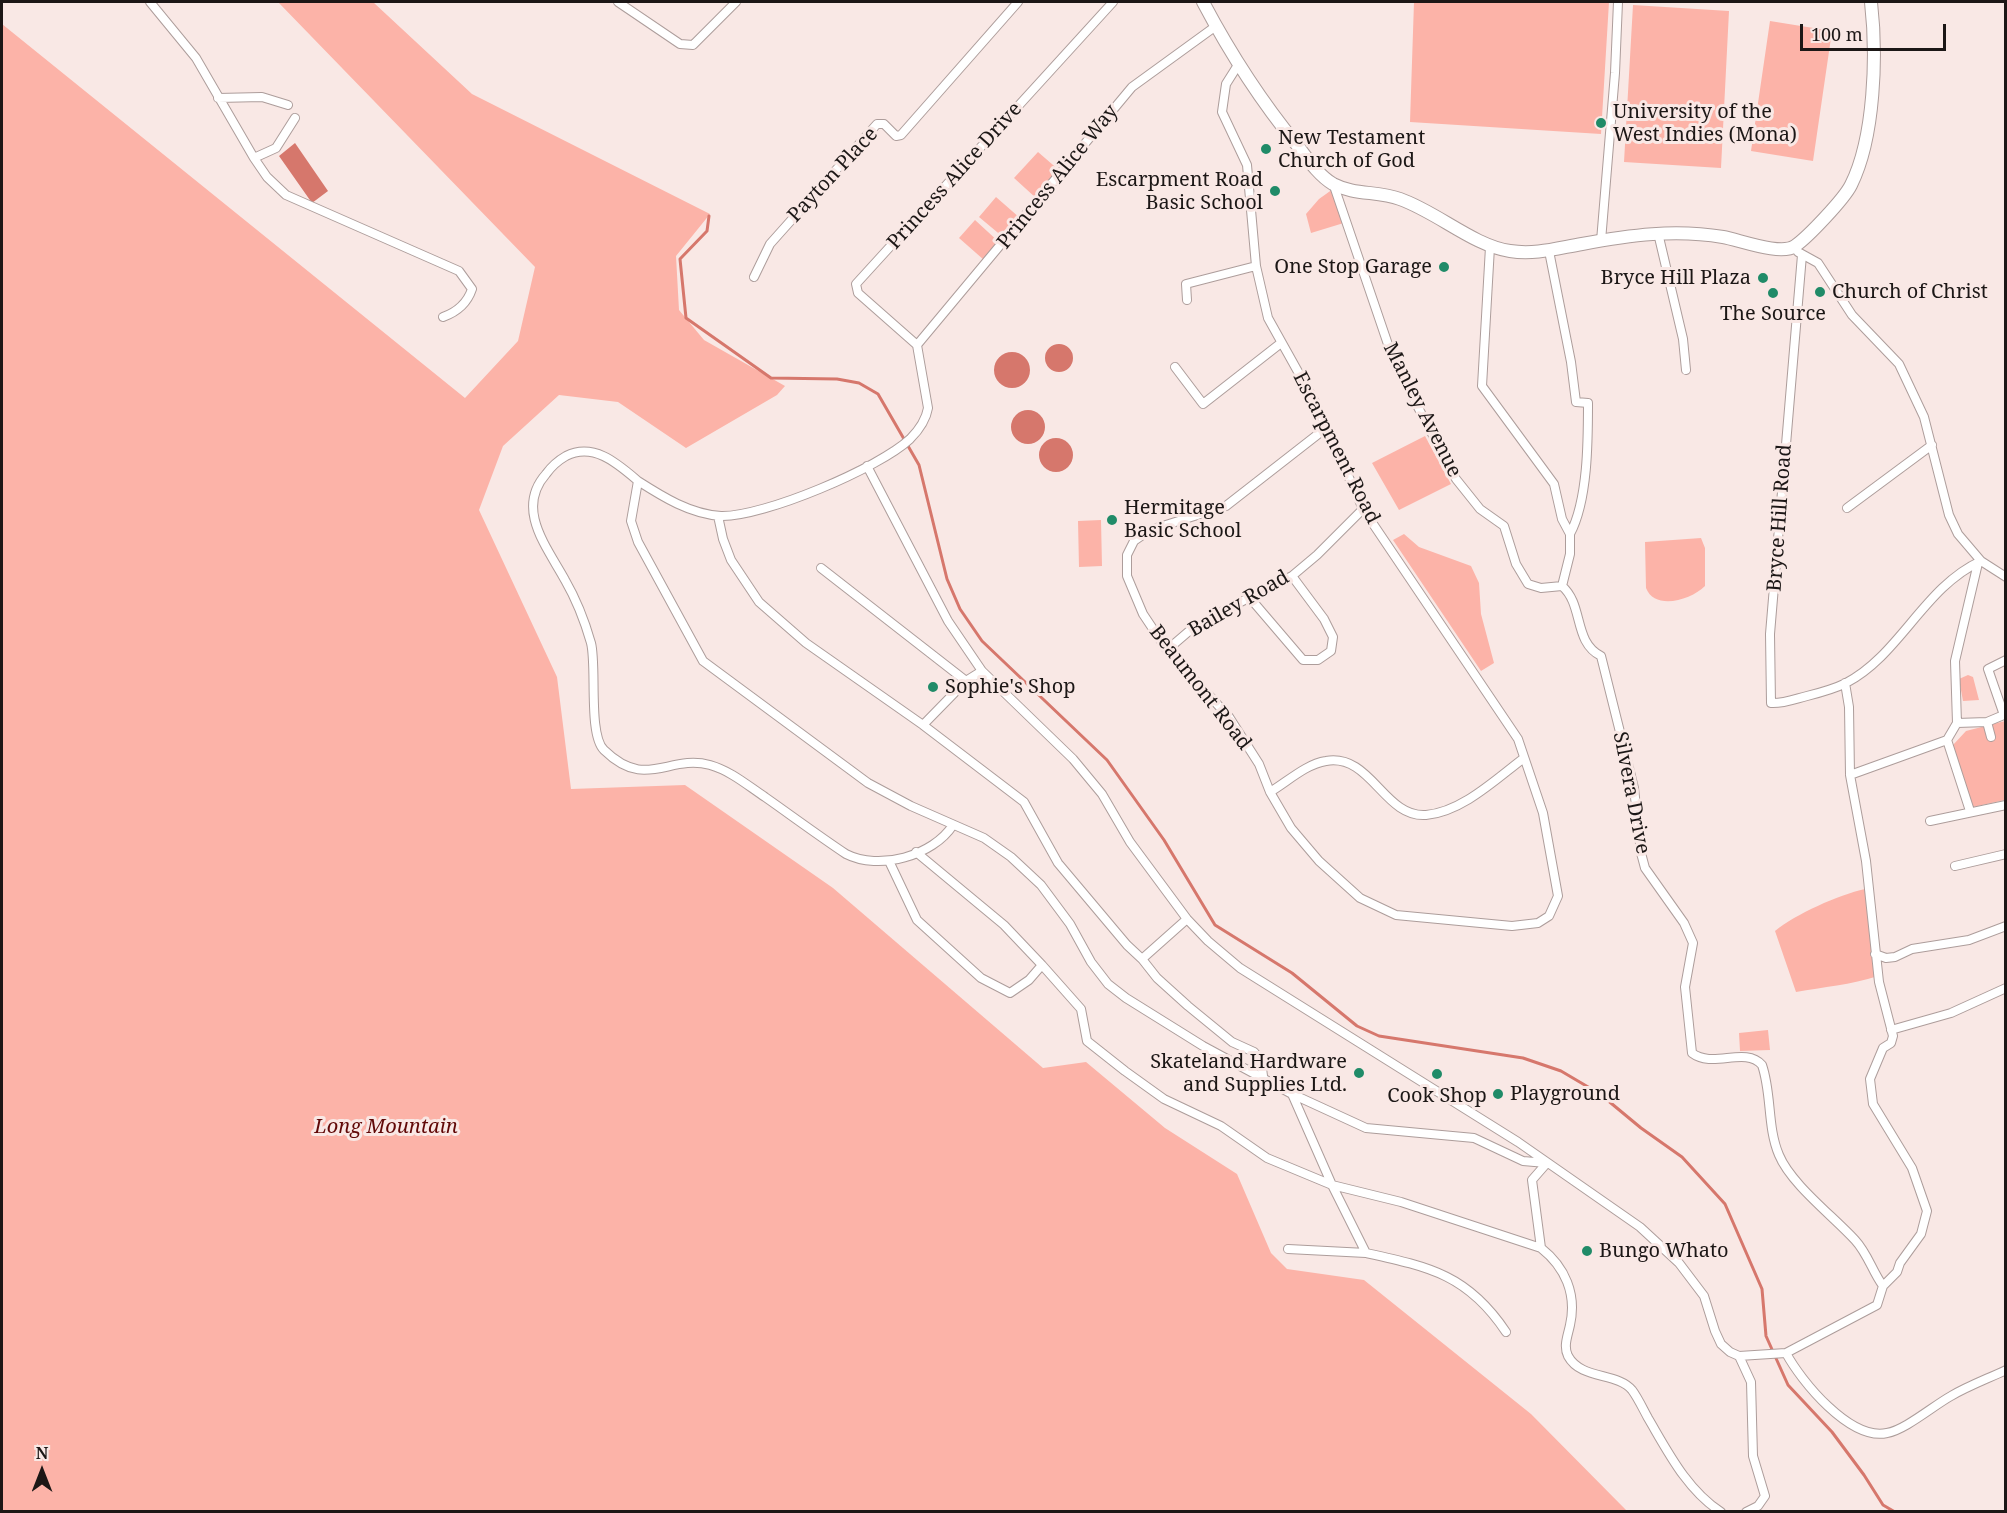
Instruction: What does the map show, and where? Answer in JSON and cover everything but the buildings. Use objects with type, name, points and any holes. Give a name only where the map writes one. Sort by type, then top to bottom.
[{"type":"street","points":[[150,2],[196,58],[254,158],[267,177],[286,195],[459,271],[472,289],[470,297],[455,313],[443,317]]},
{"type":"street","points":[[618,2],[687,46],[693,45],[736,2]]},
{"type":"street","name":"Payton Place","points":[[754,277],[770,244],[877,124],[884,124],[896,136],[901,135],[1018,2]]},
{"type":"street","name":"Princess Alice Drive","points":[[917,345],[858,293],[856,284],[1113,2]]},
{"type":"street","points":[[1203,2],[1259,99],[1310,161],[1333,183],[1348,190],[1399,198],[1435,214],[1490,247],[1512,251],[1550,251],[1600,241],[1682,232],[1723,237],[1797,252],[1812,258],[1818,263],[1852,315],[1899,364],[1924,417],[1949,515],[1980,562],[2006,576]]},
{"type":"street","points":[[1600,241],[1618,2]]},
{"type":"street","points":[[1797,252],[1851,186],[1862,152],[1870,112],[1871,2]]},
{"type":"street","name":"Princess Alice Way","points":[[917,345],[1132,87],[1216,26]]},
{"type":"street","name":"Escarpment Road","points":[[1238,65],[1226,84],[1222,112],[1248,165],[1256,266],[1268,318],[1316,404],[1363,509],[1465,661],[1492,697],[1518,739],[1543,813],[1558,896],[1554,909]]},
{"type":"street","points":[[218,98],[262,97],[288,105]]},
{"type":"street","points":[[254,158],[276,148],[295,118]]},
{"type":"street","name":"Manley Avenue","points":[[1333,183],[1394,362],[1455,479],[1480,509],[1504,526],[1516,564],[1528,584],[1541,588],[1562,586]]},
{"type":"street","points":[[1658,233],[1683,339],[1686,370]]},
{"type":"street","points":[[1490,247],[1482,386],[1554,484],[1562,519],[1570,534]]},
{"type":"street","points":[[1550,251],[1571,362],[1576,402],[1588,403],[1588,434],[1580,502],[1576,522],[1570,534],[1570,554],[1562,586]]},
{"type":"street","name":"Bryce Hill Road","points":[[1797,252],[1770,634],[1769,700],[1773,703],[1781,702],[1845,683]]},
{"type":"street","points":[[1187,300],[1186,285],[1256,266]]},
{"type":"street","points":[[1175,367],[1203,404],[1281,343]]},
{"type":"street","points":[[917,345],[928,408],[927,417],[906,442],[867,466],[774,506],[738,516],[718,516],[679,506],[638,481],[605,455],[579,452],[565,456],[537,483],[532,501],[532,515],[541,540],[576,601],[592,644],[596,732],[602,749],[636,770],[660,770],[698,764],[725,771],[846,854],[864,861],[889,861],[916,852],[946,835],[953,825]]},
{"type":"street","name":"Beaumont Road","points":[[1326,428],[1226,506],[1150,530],[1134,541],[1127,555],[1127,576],[1143,614],[1167,650],[1228,717],[1259,764],[1270,792],[1291,828],[1319,861],[1360,898],[1396,915],[1512,926],[1538,923],[1549,916],[1554,909]]},
{"type":"street","points":[[1847,508],[1932,445]]},
{"type":"street","points":[[867,466],[948,621],[982,670],[1072,759],[1101,794],[1130,842],[1187,919],[1208,941],[1240,968],[1518,1142],[1546,1164],[1598,1196],[1640,1227],[1679,1263],[1704,1296],[1721,1344],[1739,1356],[1750,1382],[1754,1456],[1765,1496],[1758,1506],[1746,1512]]},
{"type":"street","points":[[638,481],[631,521],[638,542],[703,661],[868,783],[984,838],[1011,857],[1041,885],[1070,924],[1091,962],[1108,984],[1203,1046],[1263,1076],[1292,1094],[1366,1128],[1474,1138],[1523,1161],[1546,1164]]},
{"type":"street","name":"Bailey Road","points":[[1167,650],[1213,617],[1292,576],[1317,555],[1363,509]]},
{"type":"street","points":[[718,516],[731,560],[759,602],[806,643],[923,725],[1024,802],[1058,863],[1127,945],[1142,958],[1157,978],[1188,1006],[1232,1042],[1254,1052],[1261,1060],[1263,1076]]},
{"type":"street","points":[[1739,1356],[1782,1353],[1877,1305],[1883,1286],[1897,1272],[1900,1263],[1921,1234],[1927,1211],[1912,1168],[1873,1104],[1870,1079],[1883,1048],[1892,1040],[1882,999],[1866,861],[1850,775],[1849,707],[1845,683],[1879,658],[1942,589],[1980,562]]},
{"type":"street","points":[[1850,775],[1947,740],[1958,723],[1955,661],[1980,562]]},
{"type":"street","points":[[821,568],[966,681]]},
{"type":"street","points":[[1250,598],[1303,660],[1318,660],[1331,651],[1333,637],[1324,619],[1292,576]]},
{"type":"street","name":"Silvera Drive","points":[[1562,586],[1575,601],[1583,636],[1593,652],[1601,656],[1634,788],[1641,854],[1646,868],[1684,923],[1693,943],[1685,987],[1692,1053],[1705,1060],[1752,1057],[1762,1065],[1770,1098],[1775,1144],[1780,1158],[1802,1187],[1856,1241],[1883,1286]]},
{"type":"street","points":[[1958,723],[1987,722],[2005,714],[1988,669],[2006,660]]},
{"type":"street","points":[[923,725],[966,681],[982,670]]},
{"type":"street","points":[[1987,722],[1991,736]]},
{"type":"street","points":[[1947,740],[1970,811]]},
{"type":"street","points":[[1270,792],[1325,761],[1342,760],[1358,768],[1396,805],[1413,815],[1428,815],[1459,804],[1524,758]]},
{"type":"street","points":[[1930,820],[2006,805]]},
{"type":"street","points":[[916,852],[1004,925],[1042,965],[1082,1009],[1088,1041],[1164,1099],[1221,1126],[1267,1158],[1332,1185],[1401,1202],[1541,1248],[1557,1261],[1569,1285],[1573,1312],[1566,1346],[1568,1357],[1576,1365],[1597,1376],[1631,1389],[1682,1474],[1706,1502],[1721,1512]]},
{"type":"street","points":[[1955,866],[2006,854]]},
{"type":"street","points":[[889,861],[917,920],[981,978],[1010,993],[1029,980],[1042,965]]},
{"type":"street","points":[[1142,958],[1187,919]]},
{"type":"street","points":[[1875,954],[1886,958],[1895,957],[1912,949],[1969,940],[2006,926]]},
{"type":"street","points":[[1891,1030],[1951,1013],[2006,988]]},
{"type":"street","points":[[1292,1094],[1332,1185],[1366,1252]]},
{"type":"street","points":[[1541,1248],[1532,1180],[1546,1164]]},
{"type":"street","points":[[1288,1249],[1366,1252],[1406,1262],[1457,1280],[1483,1301],[1506,1332]]},
{"type":"street","points":[[1782,1353],[1828,1405],[1853,1426],[1870,1432],[1886,1434],[1953,1395],[2006,1370]]},
{"type":"green space","name":"Long Mountain","points":[[278,2],[373,2],[472,94],[710,214],[676,256],[679,310],[704,340],[785,386],[777,395],[686,448],[618,402],[559,395],[503,446],[479,510],[557,677],[571,789],[685,785],[833,888],[1043,1068],[1086,1062],[1165,1128],[1237,1174],[1271,1253],[1287,1269],[1364,1280],[1531,1414],[1627,1511],[2,1511],[2,24],[465,398],[518,341],[535,267]]},
{"type":"green space","points":[[1414,2],[1609,2],[1601,134],[1410,122]]},
{"type":"green space","points":[[1633,5],[1729,11],[1721,168],[1624,162]]},
{"type":"green space","points":[[1770,21],[1832,31],[1813,161],[1751,151]]},
{"type":"green space","points":[[1038,152],[1060,171],[1036,198],[1014,178]]},
{"type":"green space","points":[[1333,189],[1347,222],[1311,233],[1306,214],[1319,199]]},
{"type":"green space","points":[[996,197],[1020,218],[1003,237],[979,217]]},
{"type":"green space","points":[[975,220],[1000,243],[984,260],[959,238]]},
{"type":"green space","points":[[1425,436],[1451,484],[1399,510],[1372,463]]},
{"type":"green space","points":[[1101,520],[1102,566],[1079,567],[1078,521]]},
{"type":"green space","points":[[1404,534],[1419,547],[1471,566],[1479,583],[1481,614],[1494,663],[1481,671],[1393,540]]},
{"type":"green space","points":[[1701,538],[1705,548],[1705,586],[1683,599],[1674,601],[1657,599],[1651,595],[1646,588],[1645,542]]},
{"type":"green space","points":[[1968,675],[1973,677],[1979,700],[1963,701],[1959,679]]},
{"type":"green space","points":[[2005,721],[2005,800],[1973,807],[1953,745],[1966,731]]},
{"type":"green space","points":[[1865,889],[1878,976],[1847,984],[1796,992],[1775,931],[1818,906]]},
{"type":"green space","points":[[1768,1030],[1770,1050],[1740,1051],[1739,1033]]},
{"type":"shaded area","points":[[295,143],[328,191],[312,203],[279,156]]},
{"type":"shaded area","points":[[1059,344],[1069,348],[1073,358],[1069,368],[1059,372],[1049,368],[1045,358],[1049,348]]},
{"type":"shaded area","points":[[1012,352],[1025,357],[1030,370],[1025,383],[1012,388],[999,383],[994,370],[999,357]]},
{"type":"shaded area","points":[[1028,410],[1040,415],[1045,427],[1040,439],[1028,444],[1016,439],[1011,427],[1016,415]]},
{"type":"shaded area","points":[[1056,438],[1068,443],[1073,455],[1068,467],[1056,472],[1044,467],[1039,455],[1044,443]]},
{"type":"waterway","points":[[709,216],[707,231],[680,259],[686,318],[771,378],[837,379],[859,383],[878,394],[919,465],[947,579],[960,609],[982,641],[1107,760],[1164,840],[1215,925],[1292,973],[1357,1026],[1379,1036],[1523,1058],[1561,1071],[1600,1094],[1641,1128],[1682,1157],[1725,1204],[1762,1289],[1766,1336],[1788,1385],[1832,1432],[1883,1505],[1895,1512]]},
{"type":"place","name":"University of the West Indies (Mona)","points":[[1601,123]]},
{"type":"place","name":"New Testament Church of God","points":[[1266,149]]},
{"type":"place","name":"Escarpment Road Basic School","points":[[1275,191]]},
{"type":"place","name":"One Stop Garage","points":[[1444,267]]},
{"type":"place","name":"Bryce Hill Plaza","points":[[1763,278]]},
{"type":"place","name":"Church of Christ","points":[[1820,292]]},
{"type":"place","name":"The Source","points":[[1773,293]]},
{"type":"place","name":"Hermitage Basic School","points":[[1112,520]]},
{"type":"place","name":"Sophie's Shop","points":[[933,687]]},
{"type":"place","name":"Skateland Hardware and Supplies Ltd.","points":[[1359,1073]]},
{"type":"place","name":"Cook Shop","points":[[1437,1074]]},
{"type":"place","name":"Playground","points":[[1498,1094]]},
{"type":"place","name":"Bungo Whato","points":[[1587,1251]]}]
